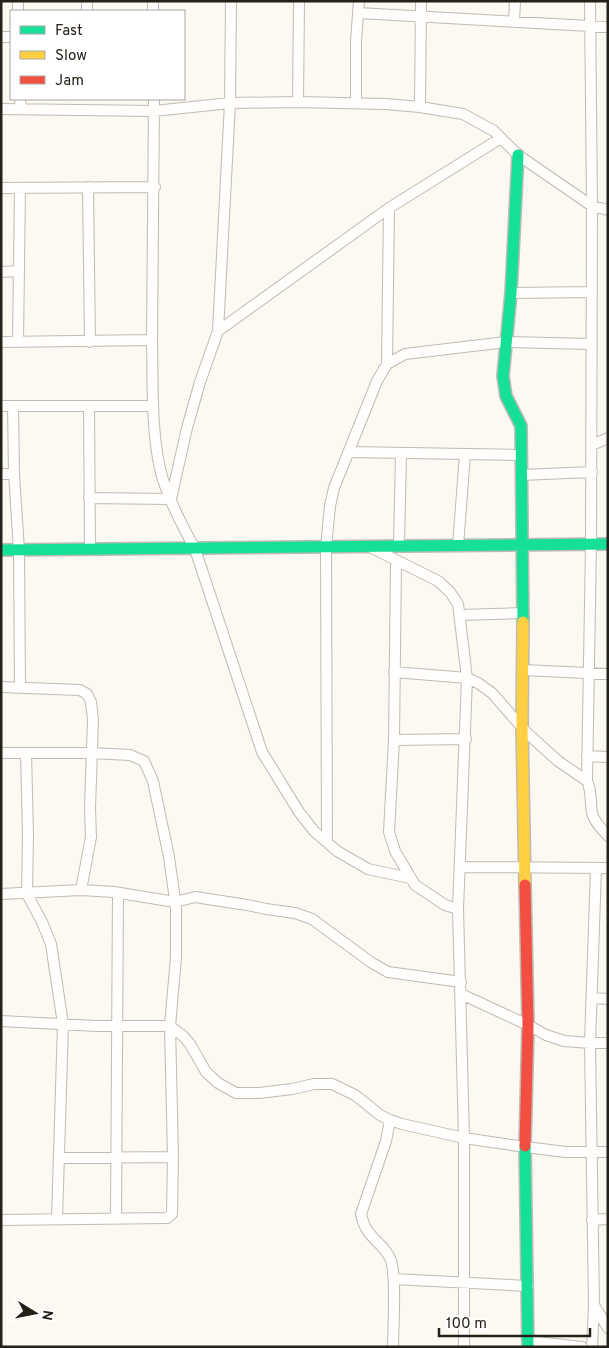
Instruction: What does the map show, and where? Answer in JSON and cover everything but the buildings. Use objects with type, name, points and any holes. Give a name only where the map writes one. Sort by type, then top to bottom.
[{"type":"street","points":[[171,498],[187,428],[200,382],[218,331],[230,103],[231,1]]},
{"type":"street","points":[[298,102],[299,1]]},
{"type":"street","points":[[356,103],[356,41],[359,1]]},
{"type":"street","points":[[420,107],[421,1]]},
{"type":"street","points":[[514,22],[515,1]]},
{"type":"street","points":[[590,1],[592,472],[587,781],[592,814],[596,823],[608,836]]},
{"type":"street","points":[[358,13],[608,27]]},
{"type":"street","points":[[88,100],[88,110]]},
{"type":"street","points":[[154,100],[153,406],[156,449],[161,472],[183,528],[195,550],[262,752],[299,812],[314,831],[337,851],[368,869],[410,878]]},
{"type":"street","points":[[1,109],[20,104],[88,110],[154,111],[230,103],[298,102],[420,107],[463,114],[494,131],[518,155],[592,206],[608,210]]},
{"type":"street","points":[[218,331],[388,208],[501,138]]},
{"type":"street","points":[[518,155],[511,293],[503,376],[506,396],[521,426],[523,545],[522,726],[528,1025],[525,1147],[528,1344],[582,1347]]},
{"type":"street","points":[[88,187],[90,342]]},
{"type":"street","points":[[1,188],[155,187]]},
{"type":"street","points":[[18,342],[20,188]]},
{"type":"street","points":[[327,842],[326,547],[330,506],[334,488],[377,381],[386,364],[388,208]]},
{"type":"street","points":[[1,272],[18,272]]},
{"type":"street","points":[[511,293],[592,292]]},
{"type":"street","points":[[1,342],[152,340]]},
{"type":"street","points":[[386,364],[404,354],[506,342],[592,344]]},
{"type":"street","points":[[1,406],[153,406]]},
{"type":"street","points":[[14,406],[14,474],[19,550],[20,688]]},
{"type":"street","points":[[88,406],[90,549]]},
{"type":"street","points":[[592,445],[608,438]]},
{"type":"street","points":[[350,452],[521,455]]},
{"type":"street","points":[[399,546],[401,453]]},
{"type":"street","points":[[458,546],[465,454]]},
{"type":"street","points":[[522,474],[592,472]]},
{"type":"street","points":[[1,474],[14,474]]},
{"type":"street","points":[[89,498],[171,498]]},
{"type":"street","points":[[1,550],[195,550],[608,544]]},
{"type":"street","points":[[369,547],[438,581],[450,592],[458,604],[460,615],[467,678],[458,909],[464,1138],[464,1347]]},
{"type":"street","points":[[396,560],[394,740],[389,832],[395,851],[415,884],[445,905],[458,909]]},
{"type":"street","points":[[460,615],[523,613]]},
{"type":"street","points":[[523,670],[608,674]]},
{"type":"street","points":[[394,672],[467,678],[478,683],[492,694],[558,761],[587,781]]},
{"type":"street","points":[[1,687],[80,690],[87,694],[91,702],[91,838],[81,890]]},
{"type":"street","points":[[394,740],[466,739]]},
{"type":"street","points":[[1,753],[91,753],[130,755],[144,760],[153,781],[169,857],[175,902],[176,957],[170,1026],[173,1157],[172,1214],[167,1218],[1,1220]]},
{"type":"street","points":[[26,753],[27,894],[51,944],[63,1024],[57,1219]]},
{"type":"street","points":[[587,756],[608,757]]},
{"type":"street","points":[[461,867],[608,868]]},
{"type":"street","points":[[592,1347],[594,1306],[590,1152],[590,1044],[596,868]]},
{"type":"street","points":[[1,894],[81,890],[118,892],[175,902],[195,896],[247,904],[294,913],[312,920],[372,963],[388,972],[461,982]]},
{"type":"street","points":[[116,1218],[118,892]]},
{"type":"street","points":[[461,994],[546,1035],[564,1041],[590,1044],[608,1043]]},
{"type":"street","points":[[592,998],[608,999]]},
{"type":"street","points":[[1,1021],[117,1026],[170,1026],[190,1044],[206,1072],[218,1083],[236,1093],[259,1093],[314,1084],[332,1084],[355,1095],[380,1115],[390,1120],[464,1138],[525,1147],[566,1152],[608,1152]]},
{"type":"street","points":[[390,1120],[386,1141],[361,1214],[370,1236],[384,1248],[391,1260],[394,1279],[393,1347]]},
{"type":"street","points":[[59,1158],[173,1157]]},
{"type":"street","points":[[592,1220],[608,1219]]},
{"type":"street","points":[[394,1279],[528,1286]]},
{"type":"street","points":[[594,1306],[608,1328]]},
{"type":"traffic: fast","points":[[518,155],[511,293],[503,376],[506,396],[521,426],[523,622]]},
{"type":"traffic: fast","points":[[1,550],[608,544]]},
{"type":"traffic: fast","points":[[525,1146],[528,1347]]},
{"type":"traffic: slow","points":[[523,622],[522,726],[525,885]]},
{"type":"traffic: jam","points":[[525,885],[528,1025],[525,1146]]}]
